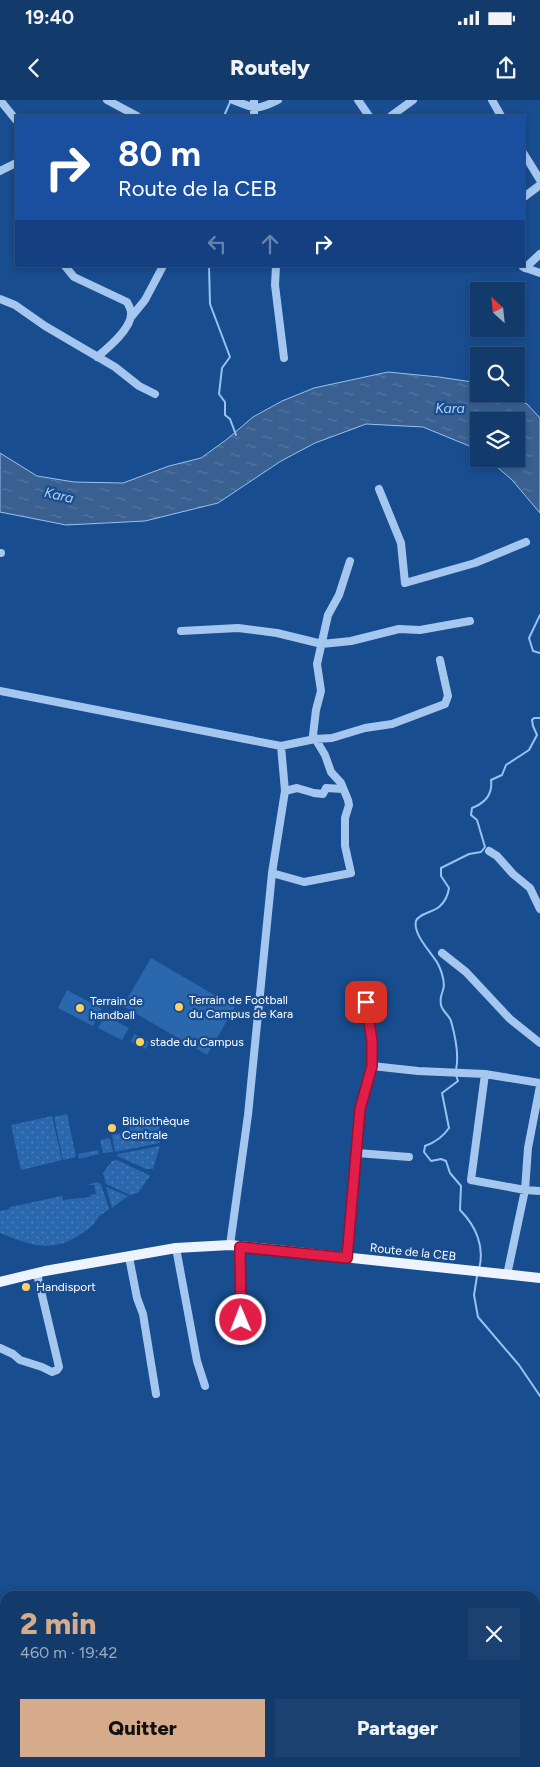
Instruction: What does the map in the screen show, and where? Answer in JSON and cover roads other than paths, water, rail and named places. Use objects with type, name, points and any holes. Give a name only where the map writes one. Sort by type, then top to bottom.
[{"type":"main road","name":"Route de la CEB","points":[[0,1282],[176,1248],[230,1245],[540,1278]]},
{"type":"street","points":[[0,100],[15,119]]},
{"type":"street","points":[[107,100],[135,115]]},
{"type":"street","points":[[233,100],[260,109],[278,100]]},
{"type":"street","points":[[358,100],[368,115]]},
{"type":"street","points":[[392,115],[413,100]]},
{"type":"street","points":[[492,100],[500,115]]},
{"type":"street","points":[[525,156],[540,180]]},
{"type":"street","points":[[0,171],[15,164]]},
{"type":"street","points":[[525,196],[540,185]]},
{"type":"street","points":[[525,265],[540,254]]},
{"type":"street","points":[[66,267],[74,277],[127,302],[132,316]]},
{"type":"street","points":[[97,357],[114,343],[145,300],[162,267]]},
{"type":"street","points":[[276,267],[275,285],[284,358]]},
{"type":"street","points":[[523,267],[540,273]]},
{"type":"street","points":[[0,299],[15,305],[45,326],[114,367],[139,386],[155,394]]},
{"type":"street","points":[[379,489],[400,543],[405,583],[475,563],[526,542]]},
{"type":"street","points":[[272,873],[304,882],[351,873],[345,846],[345,818],[348,805],[341,783],[331,772],[325,755],[313,735],[316,710],[321,691],[317,664],[328,614],[339,595],[350,561]]},
{"type":"street","points":[[181,631],[238,628],[277,633],[322,644],[351,642],[399,629],[420,630],[470,621]]},
{"type":"street","points":[[0,691],[281,746],[315,739],[332,738],[364,728],[392,724],[445,704],[448,696],[440,660]]},
{"type":"street","points":[[230,1245],[248,1115],[272,873],[285,791],[281,746]]},
{"type":"street","points":[[285,791],[297,788],[323,794],[326,788],[343,789]]},
{"type":"street","points":[[489,851],[498,856],[513,874],[530,888],[540,909]]},
{"type":"street","points":[[442,953],[466,972],[510,1019],[540,1043]]},
{"type":"street","points":[[347,1258],[360,1109],[372,1066],[372,1041],[366,1002]]},
{"type":"street","points":[[372,1066],[418,1071],[485,1074],[540,1085],[528,1148],[525,1190],[507,1275]]},
{"type":"street","points":[[485,1074],[471,1180],[540,1191]]},
{"type":"street","points":[[356,1153],[409,1157]]},
{"type":"street","points":[[240,1247],[241,1320]]},
{"type":"street","points":[[176,1248],[196,1361],[205,1386]]},
{"type":"street","points":[[129,1257],[137,1298],[143,1314],[156,1394]]},
{"type":"street","points":[[0,1348],[13,1354],[20,1360],[52,1372],[59,1367],[37,1274]]},
{"type":"water","name":"Kara","points":[[388,372],[470,382],[470,402],[523,402],[527,404],[540,418],[540,513],[512,480],[497,467],[525,467],[525,412],[470,412],[470,446],[423,427],[366,424],[315,443],[281,461],[218,503],[145,521],[66,525],[0,512],[0,453],[37,476],[74,482],[123,483],[169,466],[201,458],[253,417],[282,401],[314,388]]},
{"type":"waterway","points":[[224,115],[231,100]]},
{"type":"waterway","points":[[209,267],[210,304],[230,357],[222,368],[219,394],[225,402],[225,415],[230,419],[236,435]]},
{"type":"waterway","points":[[540,615],[529,638],[533,651],[540,653]]},
{"type":"waterway","points":[[456,1070],[457,1052],[454,1033],[450,1019],[441,1005],[444,987],[442,974],[436,961],[419,936],[416,921],[439,907],[446,898],[449,888],[441,876],[441,868],[469,854],[481,852],[485,847],[477,820],[471,815],[472,808],[481,804],[487,798],[491,790],[491,780],[502,775],[506,765],[529,750],[537,735],[532,720],[540,718]]},
{"type":"waterway","points":[[456,1075],[458,1081],[442,1093],[449,1128],[439,1139],[425,1146],[424,1152],[431,1161],[441,1159],[446,1161],[450,1173],[461,1186],[460,1210],[471,1223],[478,1237],[481,1253],[479,1269]]},
{"type":"waterway","points":[[477,1276],[474,1295],[478,1317],[519,1365],[540,1396]]},
{"type":"place","name":"Terrain de Football du Campus de Kara","points":[[179,1007]]},
{"type":"place","name":"Terrain de handball","points":[[80,1008]]},
{"type":"place","name":"stade du Campus","points":[[140,1042]]},
{"type":"place","name":"Bibliothèque Centrale","points":[[112,1128]]},
{"type":"place","name":"Handisport","points":[[26,1287]]}]
